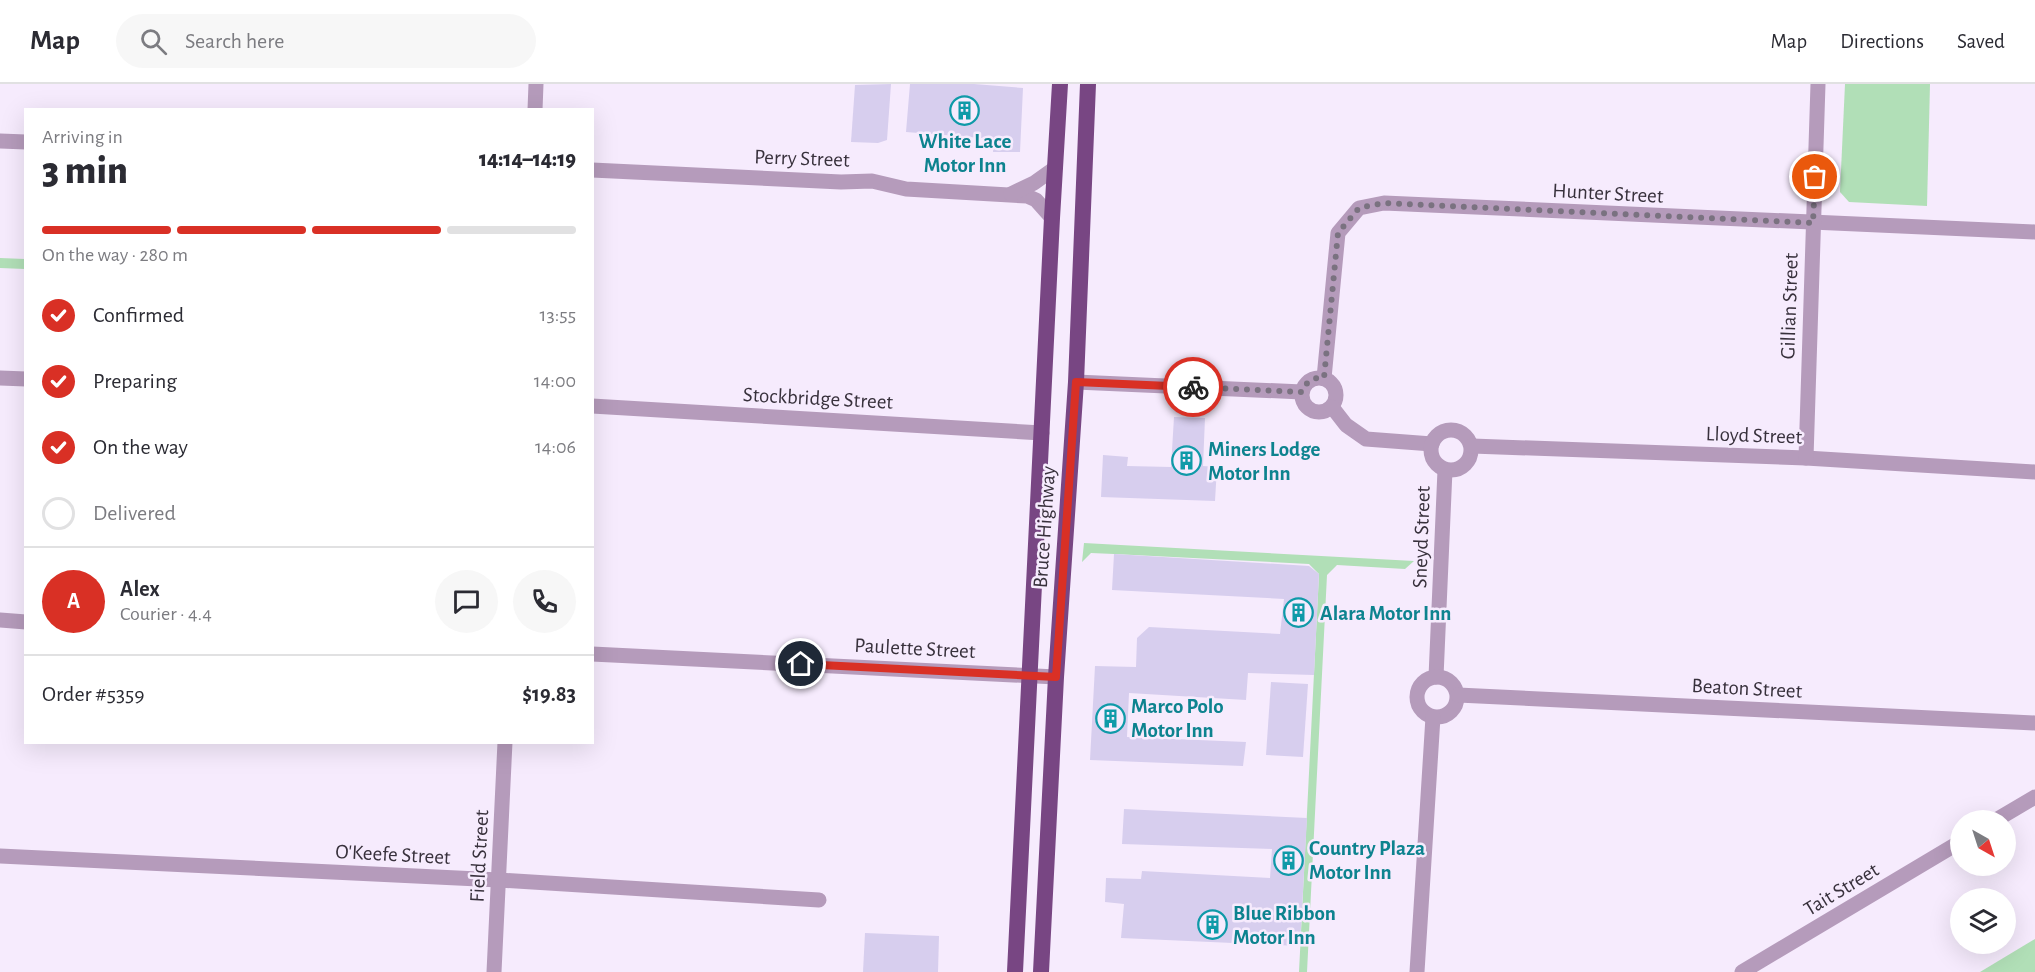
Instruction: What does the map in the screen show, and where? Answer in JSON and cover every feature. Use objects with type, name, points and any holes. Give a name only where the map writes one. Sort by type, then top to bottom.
[{"type":"highway","name":"Bruce Highway","points":[[1015,972],[1060,84]]},
{"type":"highway","name":"Bruce Highway","points":[[1041,972],[1056,677],[1076,382],[1088,84]]},
{"type":"street","points":[[535,108],[536,84]]},
{"type":"street","name":"Gillian Street","points":[[1806,458],[1818,84]]},
{"type":"street","points":[[0,141],[24,142]]},
{"type":"street","name":"Perry Street","points":[[1008,196],[1035,183],[1055,168]]},
{"type":"street","name":"Perry Street","points":[[594,170],[841,182],[872,181],[906,189],[1027,196],[1036,200],[1052,218]]},
{"type":"street","name":"Hunter Street","points":[[1324,378],[1338,233],[1359,208],[1383,203],[2035,232]]},
{"type":"street","points":[[0,378],[24,379]]},
{"type":"street","points":[[1324,378],[1336,390],[1335,402],[1332,407],[1321,412],[1309,409],[1302,399],[1302,392],[1312,379],[1324,378]]},
{"type":"street","points":[[1076,382],[1302,392]]},
{"type":"street","name":"Stockbridge Street","points":[[594,406],[1042,433]]},
{"type":"street","points":[[1332,407],[1346,425],[1366,439],[1432,444]]},
{"type":"street","points":[[1452,429],[1465,434],[1472,446],[1472,454],[1467,463],[1459,469],[1445,470],[1432,458],[1432,444],[1441,432],[1452,429]]},
{"type":"street","name":"Lloyd Street","points":[[1472,446],[1806,458],[2035,472]]},
{"type":"street","name":"Sneyd Street","points":[[1436,677],[1445,470]]},
{"type":"street","points":[[0,620],[24,621]]},
{"type":"street","name":"Paulette Street","points":[[594,654],[1056,677]]},
{"type":"street","points":[[1436,677],[1446,679],[1451,683],[1458,695],[1453,711],[1447,715],[1433,717],[1421,709],[1417,696],[1424,682],[1436,677]]},
{"type":"street","name":"Beaton Street","points":[[1458,695],[2035,723]]},
{"type":"street","points":[[1417,972],[1433,717]]},
{"type":"street","name":"Field Street","points":[[494,972],[505,744]]},
{"type":"street","points":[[2013,810],[2035,797]]},
{"type":"street","name":"Tait Street","points":[[1742,972],[1950,848]]},
{"type":"street","name":"O'Keefe Street","points":[[0,856],[499,880],[819,900]]},
{"type":"green space","points":[[1845,84],[1930,84],[1927,206],[1849,202],[1840,192]]},
{"type":"green space","points":[[0,258],[24,259],[24,269],[0,268]]},
{"type":"green space","points":[[1084,543],[1414,561],[1405,569],[1337,565],[1327,575],[1307,972],[1299,972],[1319,574],[1309,564],[1114,554],[1091,553],[1082,562]]},
{"type":"green space","points":[[2035,939],[2035,972],[1980,972],[2010,954],[2016,954],[2016,950]]},
{"type":"building","points":[[891,84],[887,140],[878,143],[851,142],[855,85]]},
{"type":"building","name":"White Lace Motor Inn","points":[[910,84],[974,84],[1023,88],[1020,152],[993,152],[994,139],[906,132]]},
{"type":"building","name":"Miners Lodge Motor Inn","points":[[1174,417],[1205,418],[1203,466],[1217,467],[1215,501],[1101,497],[1103,455],[1128,457],[1127,466],[1171,467]]},
{"type":"building","name":"Alara Motor Inn","points":[[1114,554],[1309,566],[1319,574],[1314,675],[1248,673],[1246,700],[1129,693],[1127,737],[1246,742],[1243,766],[1090,760],[1095,666],[1136,667],[1137,638],[1149,627],[1280,634],[1284,599],[1112,590]]},
{"type":"building","points":[[1271,682],[1308,684],[1303,757],[1266,755]]},
{"type":"building","name":"Country Plaza Motor Inn","points":[[1124,809],[1307,818],[1300,946],[1121,938],[1124,904],[1105,902],[1106,878],[1141,879],[1142,871],[1270,878],[1272,849],[1122,844]]},
{"type":"building","points":[[865,933],[939,936],[938,972],[863,972]]},
{"type":"way so far","points":[[1193,387],[1302,392],[1312,379],[1324,378],[1338,233],[1359,208],[1383,203],[1813,223],[1815,177]]},
{"type":"place","name":"White Lace Motor Inn","points":[[965,110]]},
{"type":"place","name":"Miners Lodge Motor Inn","points":[[1187,461]]},
{"type":"place","name":"Alara Motor Inn","points":[[1299,613]]},
{"type":"place","name":"Marco Polo Motor Inn","points":[[1110,718]]},
{"type":"place","name":"Country Plaza Motor Inn","points":[[1288,860]]},
{"type":"place","name":"Blue Ribbon Motor Inn","points":[[1212,925]]},
{"type":"route","points":[[801,664],[1056,677],[1076,382],[1193,387]]}]
